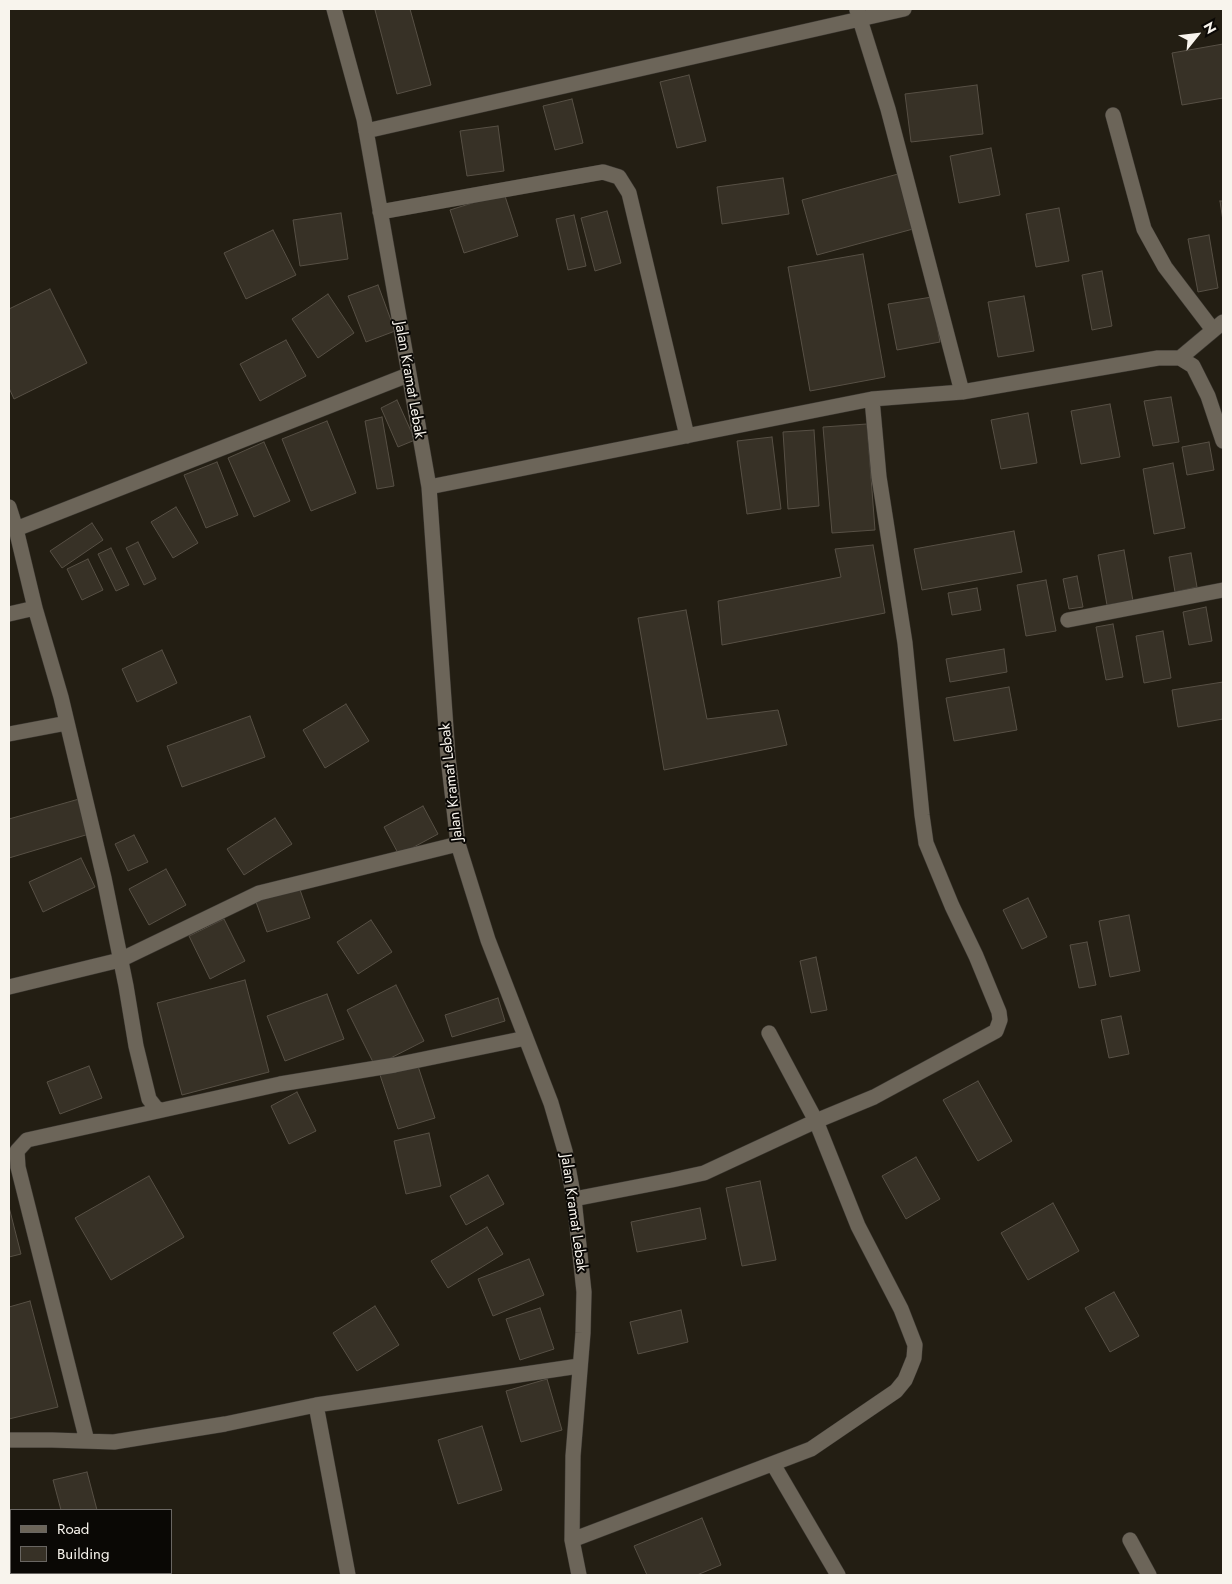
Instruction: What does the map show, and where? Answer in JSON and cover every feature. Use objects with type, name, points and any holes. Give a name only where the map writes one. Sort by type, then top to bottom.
[{"type":"street","name":"Jalan Kramat Lebak","points":[[334,9],[366,131],[428,487],[448,757],[458,844],[488,940],[554,1112],[565,1150],[574,1199],[584,1292],[583,1333],[573,1456],[572,1540],[579,1575]]},
{"type":"street","points":[[366,131],[858,14],[904,9]]},
{"type":"street","points":[[858,14],[888,109],[962,392]]},
{"type":"street","points":[[1113,115],[1144,229],[1165,267],[1218,326],[1180,358]]},
{"type":"street","points":[[380,212],[603,172],[619,177],[629,193],[687,436]]},
{"type":"street","points":[[428,487],[872,399],[962,392],[1158,358],[1180,358],[1193,366],[1208,396],[1223,441]]},
{"type":"street","points":[[16,529],[408,374]]},
{"type":"street","points":[[574,1199],[704,1173],[816,1121],[874,1097],[996,1031],[1000,1020],[999,1012],[926,843],[905,643],[879,477],[872,399]]},
{"type":"street","points":[[9,506],[35,608],[62,697],[104,878],[136,1046],[149,1099],[160,1110]]},
{"type":"street","points":[[1068,620],[1223,590]]},
{"type":"street","points":[[9,614],[35,608]]},
{"type":"street","points":[[9,734],[67,724]]},
{"type":"street","points":[[9,987],[120,960],[258,893],[458,844]]},
{"type":"street","points":[[572,1540],[811,1449],[896,1391],[905,1380],[914,1358],[914,1345],[901,1309],[858,1226],[816,1121],[768,1033]]},
{"type":"street","points":[[87,1441],[18,1167],[18,1151],[27,1140],[280,1084],[395,1065],[526,1038]]},
{"type":"street","points":[[9,1440],[114,1442],[169,1435],[316,1405],[579,1366]]},
{"type":"street","points":[[316,1405],[348,1575]]},
{"type":"street","points":[[773,1464],[838,1575]]},
{"type":"street","points":[[1130,1540],[1148,1575]]},
{"type":"building","points":[[410,9],[431,85],[397,94],[375,10]]},
{"type":"building","points":[[1223,44],[1223,98],[1182,105],[1172,53]]},
{"type":"building","points":[[689,75],[706,141],[677,148],[660,82]]},
{"type":"building","points":[[977,85],[983,134],[911,142],[905,94]]},
{"type":"building","points":[[572,99],[583,143],[555,150],[543,106]]},
{"type":"building","points":[[498,126],[504,171],[467,176],[460,131]]},
{"type":"building","points":[[991,148],[1000,195],[959,203],[950,156]]},
{"type":"building","points":[[898,174],[913,229],[817,255],[802,200]]},
{"type":"building","points":[[783,178],[789,214],[722,224],[717,187]]},
{"type":"building","points":[[504,193],[518,236],[464,253],[450,210]]},
{"type":"building","points":[[1220,201],[1223,201],[1223,221]]},
{"type":"building","points":[[1059,208],[1069,261],[1036,267],[1026,214]]},
{"type":"building","points":[[607,211],[621,263],[595,271],[581,218]]},
{"type":"building","points":[[341,213],[348,259],[300,266],[293,220]]},
{"type":"building","points":[[574,215],[586,266],[568,270],[556,219]]},
{"type":"building","points":[[273,230],[296,275],[246,299],[224,253]]},
{"type":"building","points":[[1209,235],[1218,288],[1198,292],[1188,239]]},
{"type":"building","points":[[863,254],[885,377],[810,391],[788,267]]},
{"type":"building","points":[[1102,271],[1112,326],[1092,330],[1082,275]]},
{"type":"building","points":[[378,285],[395,331],[366,342],[348,296]]},
{"type":"building","points":[[50,289],[87,363],[14,399],[9,388],[9,309]]},
{"type":"building","points":[[328,294],[354,333],[318,358],[292,319]]},
{"type":"building","points":[[1024,296],[1034,351],[998,357],[988,302]]},
{"type":"building","points":[[932,297],[940,342],[897,350],[888,304]]},
{"type":"building","points":[[286,340],[306,376],[260,401],[240,364]]},
{"type":"building","points":[[1171,397],[1179,442],[1153,446],[1144,401]]},
{"type":"building","points":[[397,400],[415,440],[398,447],[381,408]]},
{"type":"building","points":[[1110,404],[1120,457],[1081,464],[1071,411]]},
{"type":"building","points":[[1028,413],[1037,463],[1001,469],[991,420]]},
{"type":"building","points":[[382,417],[394,486],[377,489],[365,421]]},
{"type":"building","points":[[327,421],[356,493],[311,511],[282,439]]},
{"type":"building","points":[[867,424],[875,530],[832,533],[823,427]]},
{"type":"building","points":[[814,430],[819,506],[788,509],[783,432]]},
{"type":"building","points":[[772,437],[781,509],[747,514],[737,441]]},
{"type":"building","points":[[264,442],[290,501],[254,517],[228,458]]},
{"type":"building","points":[[1209,442],[1214,470],[1187,475],[1182,447]]},
{"type":"building","points":[[217,462],[238,515],[206,528],[184,475]]},
{"type":"building","points":[[1173,463],[1185,528],[1154,534],[1143,469]]},
{"type":"building","points":[[176,507],[198,543],[173,558],[151,522]]},
{"type":"building","points":[[92,523],[103,540],[62,568],[50,551]]},
{"type":"building","points":[[1014,531],[1022,572],[922,590],[914,549]]},
{"type":"building","points":[[138,542],[156,579],[144,585],[126,548]]},
{"type":"building","points":[[873,545],[885,613],[722,645],[718,601],[841,577],[835,549]]},
{"type":"building","points":[[111,548],[129,585],[116,591],[98,554]]},
{"type":"building","points":[[1124,550],[1133,601],[1107,605],[1098,555]]},
{"type":"building","points":[[1191,553],[1197,587],[1175,592],[1169,557]]},
{"type":"building","points":[[88,559],[103,590],[82,600],[67,569]]},
{"type":"building","points":[[1077,576],[1083,607],[1069,609],[1063,579]]},
{"type":"building","points":[[1046,580],[1056,631],[1026,636],[1017,585]]},
{"type":"building","points":[[977,588],[981,610],[952,615],[948,593]]},
{"type":"building","points":[[1206,607],[1212,641],[1189,645],[1183,612]]},
{"type":"building","points":[[686,610],[707,719],[778,710],[787,745],[664,770],[638,618]]},
{"type":"building","points":[[1113,624],[1123,677],[1106,680],[1096,627]]},
{"type":"building","points":[[1163,631],[1171,678],[1144,683],[1136,636]]},
{"type":"building","points":[[1004,649],[1007,672],[950,682],[946,659]]},
{"type":"building","points":[[162,650],[177,683],[137,702],[122,669]]},
{"type":"building","points":[[1223,682],[1223,719],[1178,727],[1172,690]]},
{"type":"building","points":[[1009,687],[1017,730],[954,741],[946,698]]},
{"type":"building","points":[[346,704],[369,741],[325,768],[303,730]]},
{"type":"building","points":[[250,716],[265,757],[182,787],[167,746]]},
{"type":"building","points":[[79,799],[89,834],[9,858],[9,819]]},
{"type":"building","points":[[423,806],[438,834],[399,855],[384,827]]},
{"type":"building","points":[[275,818],[292,844],[244,875],[227,849]]},
{"type":"building","points":[[134,835],[148,862],[128,871],[115,844]]},
{"type":"building","points":[[81,858],[95,887],[43,912],[29,882]]},
{"type":"building","points":[[166,869],[186,905],[149,925],[129,889]]},
{"type":"building","points":[[299,887],[310,918],[267,932],[256,902]]},
{"type":"building","points":[[1028,898],[1047,937],[1022,949],[1003,910]]},
{"type":"building","points":[[1129,915],[1140,971],[1110,977],[1099,921]]},
{"type":"building","points":[[224,919],[245,961],[210,979],[189,936]]},
{"type":"building","points":[[371,920],[392,952],[358,974],[337,942]]},
{"type":"building","points":[[1087,942],[1096,985],[1079,988],[1070,945]]},
{"type":"building","points":[[816,957],[827,1010],[811,1013],[800,961]]},
{"type":"building","points":[[245,980],[269,1072],[182,1095],[157,1003]]},
{"type":"building","points":[[396,985],[424,1041],[375,1066],[347,1010]]},
{"type":"building","points":[[327,994],[344,1039],[285,1061],[267,1016]]},
{"type":"building","points":[[498,998],[505,1021],[452,1037],[445,1015]]},
{"type":"building","points":[[1121,1016],[1129,1054],[1109,1058],[1101,1020]]},
{"type":"building","points":[[417,1063],[435,1118],[398,1129],[380,1075]]},
{"type":"building","points":[[89,1066],[102,1098],[60,1114],[47,1082]]},
{"type":"building","points":[[978,1081],[1012,1141],[978,1161],[943,1100]]},
{"type":"building","points":[[297,1092],[316,1131],[289,1144],[271,1106]]},
{"type":"building","points":[[429,1133],[441,1186],[406,1194],[394,1141]]},
{"type":"building","points":[[916,1157],[940,1199],[906,1219],[882,1176]]},
{"type":"building","points":[[488,1175],[504,1204],[466,1225],[450,1196]]},
{"type":"building","points":[[149,1176],[184,1237],[111,1280],[75,1218]]},
{"type":"building","points":[[760,1181],[776,1260],[742,1266],[726,1188]]},
{"type":"building","points":[[1053,1203],[1079,1251],[1028,1280],[1001,1233]]},
{"type":"building","points":[[9,1207],[21,1254],[9,1257]]},
{"type":"building","points":[[700,1208],[706,1239],[637,1252],[631,1222]]},
{"type":"building","points":[[487,1227],[503,1254],[448,1288],[431,1261]]},
{"type":"building","points":[[529,1259],[544,1295],[493,1316],[478,1279]]},
{"type":"building","points":[[1114,1292],[1139,1336],[1110,1352],[1085,1308]]},
{"type":"building","points":[[30,1301],[58,1407],[9,1419],[9,1307]]},
{"type":"building","points":[[375,1306],[399,1345],[357,1371],[333,1333]]},
{"type":"building","points":[[540,1308],[554,1349],[520,1360],[506,1319]]},
{"type":"building","points":[[681,1310],[688,1342],[638,1354],[630,1322]]},
{"type":"building","points":[[547,1379],[562,1430],[521,1442],[506,1391]]},
{"type":"building","points":[[482,1426],[502,1490],[458,1504],[438,1440]]},
{"type":"building","points":[[87,1472],[97,1509],[61,1509],[53,1480]]},
{"type":"building","points":[[9,1514],[10,1540],[9,1541]]},
{"type":"building","points":[[702,1518],[721,1565],[697,1575],[647,1575],[634,1546]]}]
